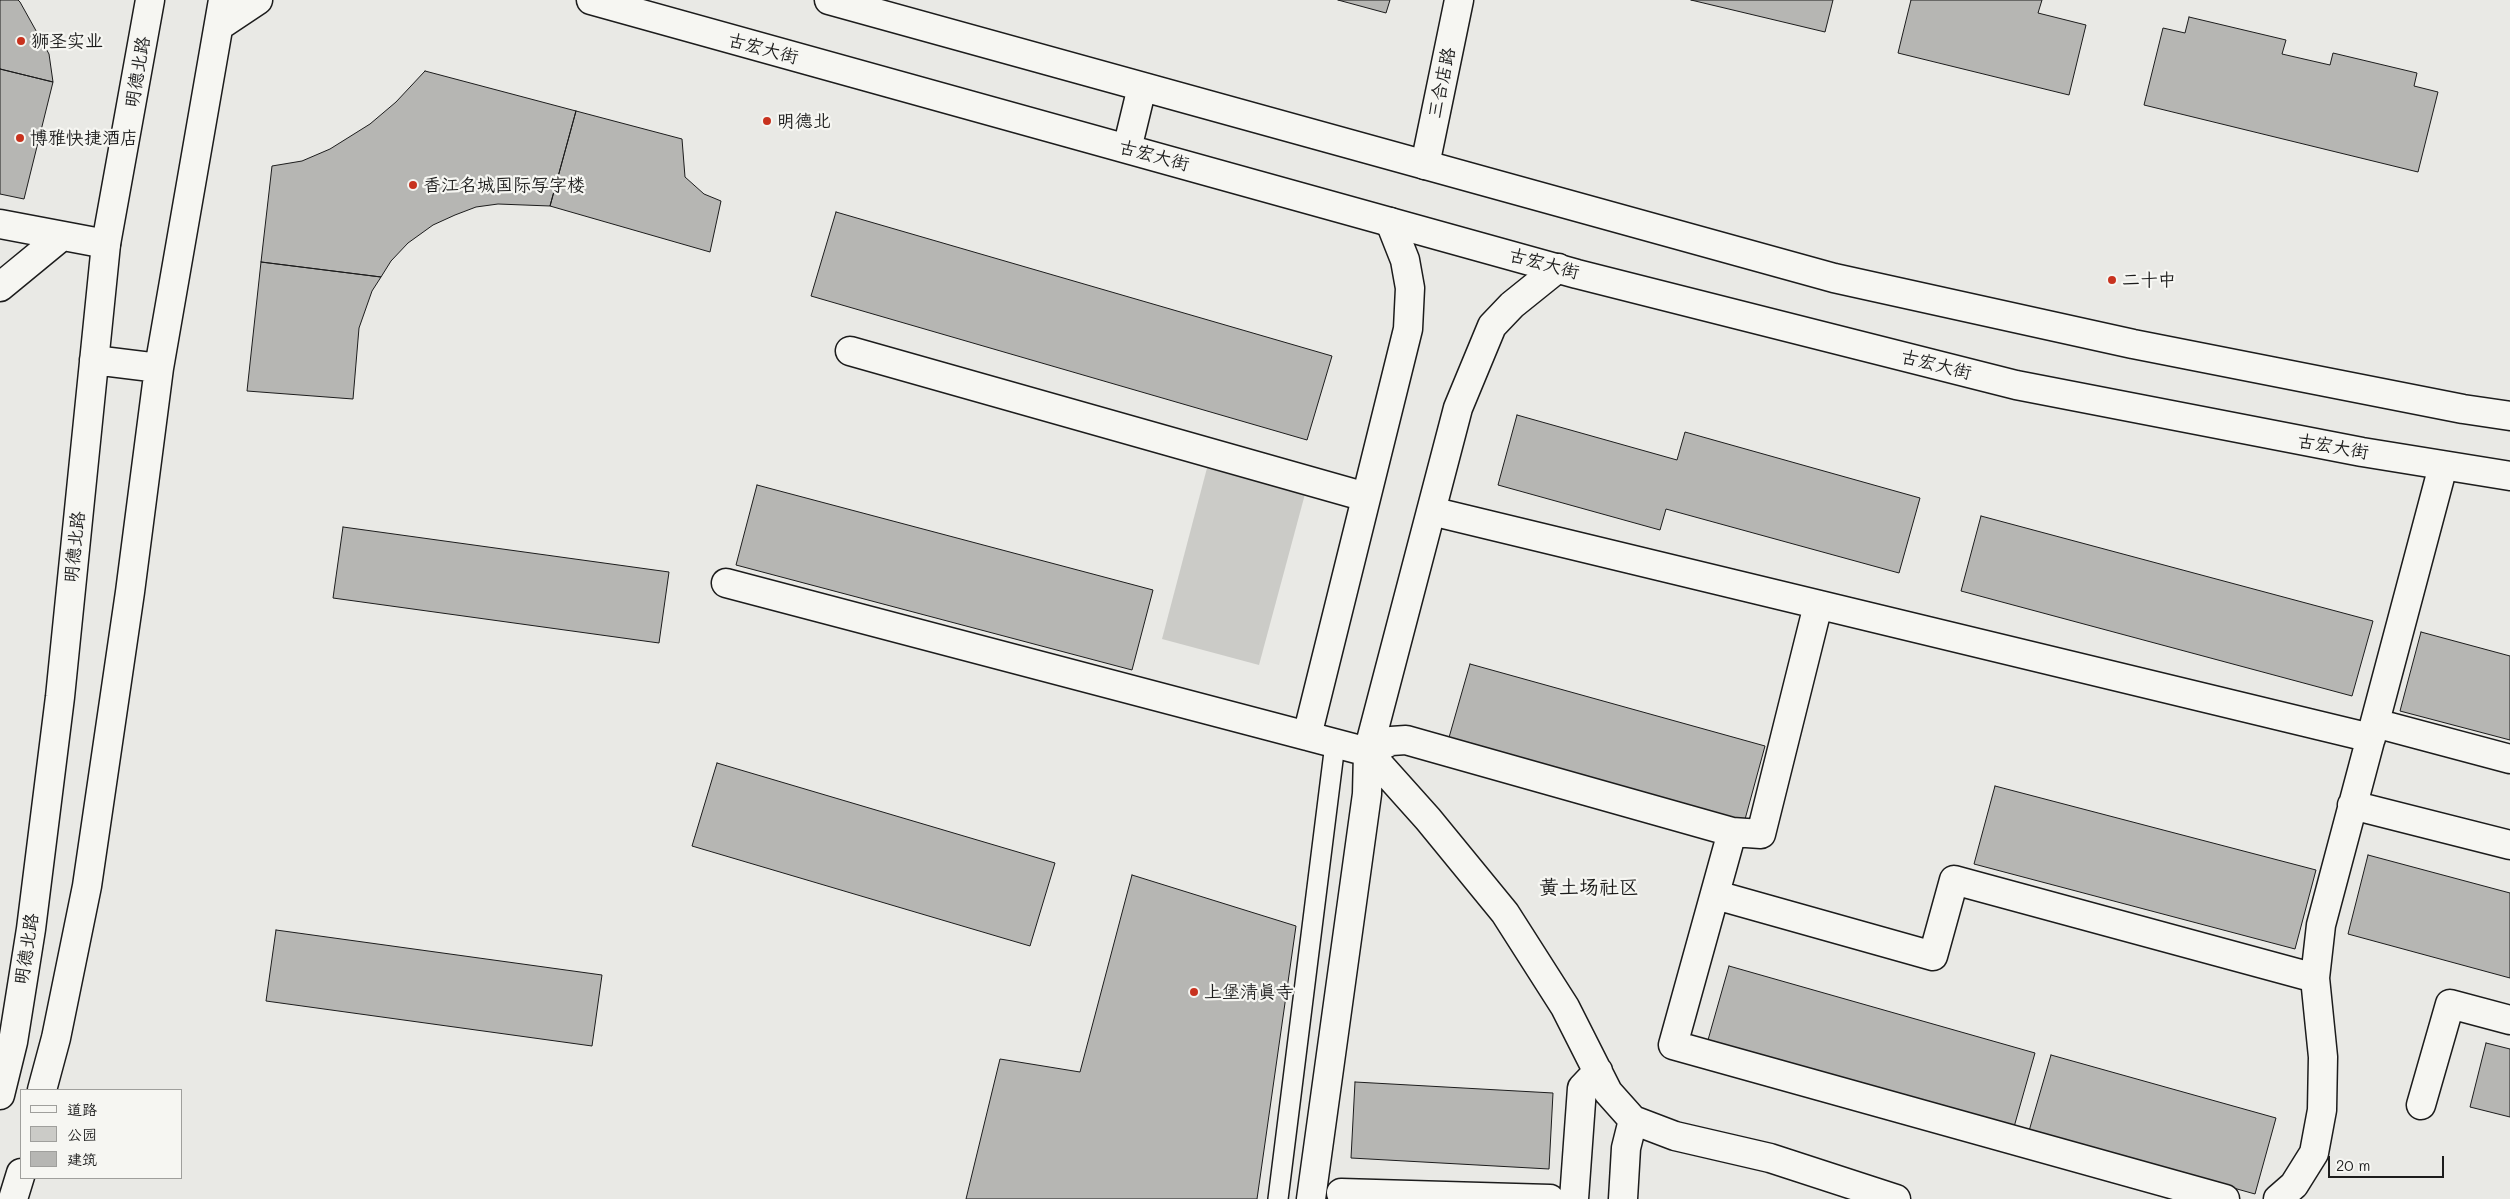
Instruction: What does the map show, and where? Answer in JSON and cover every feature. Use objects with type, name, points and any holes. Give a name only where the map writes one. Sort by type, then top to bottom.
[{"type":"street","points":[[42,1089],[56,1038],[87,886],[130,592],[159,368],[223,0]]},
{"type":"street","points":[[219,26],[258,0]]},
{"type":"street","name":"古宏大街","points":[[590,0],[1558,268],[2016,385],[2156,414],[2443,466],[2510,476]]},
{"type":"street","points":[[829,0],[1834,278],[2143,346],[2463,409],[2510,416]]},
{"type":"street","name":"三合店路","points":[[1425,165],[1459,0]]},
{"type":"street","name":"明德北路","points":[[0,1094],[13,1042],[32,920],[60,697],[106,244],[145,6]]},
{"type":"street","points":[[1126,149],[1142,87]]},
{"type":"street","points":[[1307,736],[1408,329],[1410,288],[1405,260],[1390,222]]},
{"type":"street","points":[[0,224],[106,244]]},
{"type":"street","points":[[0,287],[62,236]]},
{"type":"street","points":[[1311,1199],[1367,794],[1368,752],[1458,408],[1492,326],[1512,304],[1558,268]]},
{"type":"street","points":[[850,351],[1366,497]]},
{"type":"street","points":[[94,360],[159,368]]},
{"type":"street","points":[[2278,1199],[2294,1185],[2314,1153],[2322,1110],[2323,1057],[2315,978],[2321,924],[2443,466]]},
{"type":"street","points":[[1431,511],[1818,604],[2373,730],[2510,759]]},
{"type":"street","points":[[726,584],[1368,752],[1428,819],[1505,913],[1565,1007],[1608,1092],[1633,1120],[1675,1136],[1770,1158],[1896,1199]]},
{"type":"street","points":[[1368,752],[1391,741],[1406,740],[1732,832],[1761,834],[1818,604]]},
{"type":"street","points":[[2352,805],[2510,845]]},
{"type":"street","points":[[1732,832],[1673,1046],[2225,1199]]},
{"type":"street","points":[[1716,895],[1933,956],[1954,880],[2315,978]]},
{"type":"street","points":[[2421,1105],[2450,1004],[2510,1020]]},
{"type":"street","points":[[1574,1199],[1582,1088],[1598,1071]]},
{"type":"street","points":[[1623,1199],[1626,1148],[1633,1120]]},
{"type":"street","points":[[13,1199],[20,1176]]},
{"type":"street","points":[[1341,1193],[1550,1199]]},
{"type":"lane","points":[[1278,1199],[1335,744]]},
{"type":"green space","points":[[1207,468],[1305,494],[1259,665],[1162,639]]},
{"type":"building","name":"狮圣实业","points":[[0,0],[18,0],[20,2],[49,54],[53,82],[0,69]]},
{"type":"building","points":[[1338,0],[1390,0],[1386,13]]},
{"type":"building","points":[[1691,0],[1833,0],[1825,32]]},
{"type":"building","points":[[1911,0],[2042,0],[2038,13],[2086,25],[2069,95],[1898,53]]},
{"type":"building","points":[[2189,17],[2286,40],[2282,54],[2330,65],[2333,53],[2417,73],[2414,86],[2438,92],[2418,172],[2144,105],[2163,28],[2185,33]]},
{"type":"building","name":"博雅快捷酒店","points":[[0,69],[53,82],[24,199],[0,194]]},
{"type":"building","name":"香江名城国际写字楼","points":[[425,71],[576,111],[550,206],[498,204],[476,207],[455,215],[433,225],[408,243],[391,261],[381,277],[261,262],[272,166],[302,161],[330,149],[370,124],[396,102]]},
{"type":"building","points":[[576,111],[682,139],[685,177],[704,194],[721,201],[710,252],[550,206]]},
{"type":"building","points":[[836,212],[1332,356],[1307,440],[811,296]]},
{"type":"building","points":[[261,262],[381,277],[372,291],[359,328],[353,399],[247,391]]},
{"type":"building","points":[[1517,415],[1677,460],[1685,432],[1920,498],[1899,573],[1666,509],[1660,530],[1498,485]]},
{"type":"building","points":[[757,485],[1153,590],[1132,670],[736,565]]},
{"type":"building","points":[[1981,516],[2373,621],[2352,696],[1961,591]]},
{"type":"building","points":[[343,527],[669,572],[659,643],[333,598]]},
{"type":"building","points":[[2421,632],[2510,656],[2510,740],[2400,711]]},
{"type":"building","points":[[1470,664],[1765,746],[1744,823],[1448,741]]},
{"type":"building","points":[[717,763],[1055,863],[1030,946],[692,846]]},
{"type":"building","points":[[1995,786],[2316,870],[2295,949],[1974,864]]},
{"type":"building","points":[[2368,855],[2510,893],[2510,978],[2348,934]]},
{"type":"building","name":"上堡清真寺","points":[[1132,875],[1296,926],[1257,1199],[966,1199],[1000,1059],[1080,1072]]},
{"type":"building","points":[[276,930],[602,975],[592,1046],[266,1001]]},
{"type":"building","points":[[1729,966],[2035,1053],[2014,1127],[1708,1040]]},
{"type":"building","points":[[2486,1043],[2510,1049],[2510,1117],[2470,1107]]},
{"type":"building","points":[[2051,1055],[2276,1118],[2255,1194],[2029,1131]]},
{"type":"building","points":[[1355,1082],[1553,1093],[1549,1169],[1351,1158]]},
{"type":"place","name":"狮圣实业","points":[[21,41]]},
{"type":"place","name":"明德北","points":[[767,121]]},
{"type":"place","name":"博雅快捷酒店","points":[[20,138]]},
{"type":"place","name":"香江名城国际写字楼","points":[[413,185]]},
{"type":"place","name":"二十中","points":[[2112,280]]},
{"type":"place","name":"上堡清真寺","points":[[1194,992]]},
{"type":"district","name":"黄土场社区","points":[[1589,888]]}]
